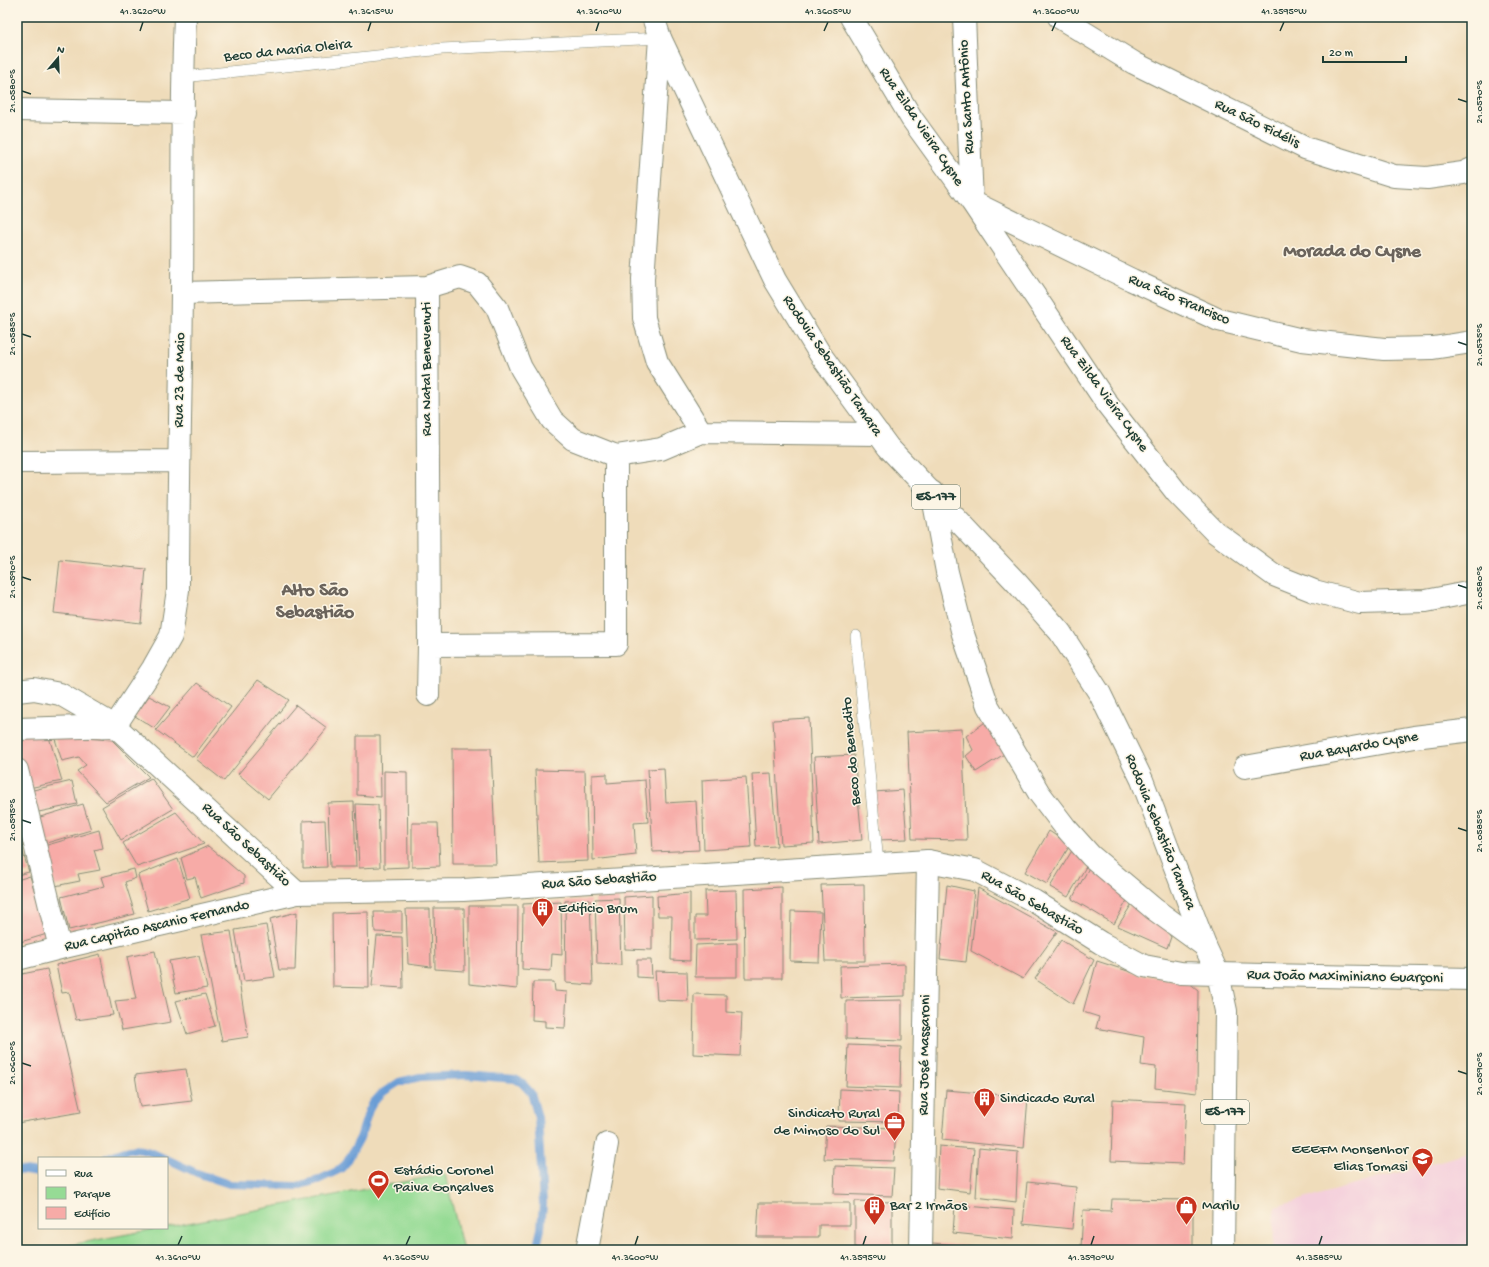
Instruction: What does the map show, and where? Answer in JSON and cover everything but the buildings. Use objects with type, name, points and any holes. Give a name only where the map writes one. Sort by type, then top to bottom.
[{"type":"street","name":"Rua 23 de Maio","points":[[115,726],[153,668],[171,636],[178,590],[184,113],[183,77],[185,17]]},
{"type":"street","name":"Rodovia Sebastião Tamara","points":[[653,17],[660,38],[775,280],[820,354],[888,447],[1016,582],[1060,632],[1100,694],[1142,780],[1205,946],[1218,974]]},
{"type":"street","name":"Rua Zilda Vieira Cysne","points":[[851,17],[912,119],[972,202],[1108,405],[1177,493],[1215,532],[1274,575],[1314,591],[1360,603],[1426,601],[1472,592]]},
{"type":"street","name":"Rua Santo Antônio","points":[[964,17],[972,202]]},
{"type":"street","name":"Rua São Fidélis","points":[[1060,17],[1134,63],[1306,148],[1394,176],[1427,178],[1463,173],[1472,169]]},
{"type":"street","points":[[660,38],[642,278],[644,318],[657,362],[701,432]]},
{"type":"street","points":[[17,110],[184,113]]},
{"type":"street","name":"Rua São Francisco","points":[[972,202],[1132,280],[1219,320],[1302,340],[1384,349],[1433,348],[1472,342]]},
{"type":"street","points":[[427,287],[460,277],[477,283],[497,308],[521,368],[552,420],[573,439],[616,456],[661,448],[701,432],[879,434]]},
{"type":"street","name":"Rua Natal Benevenuti","points":[[182,293],[427,287],[430,645],[428,695]]},
{"type":"street","points":[[430,645],[616,644],[616,456]]},
{"type":"street","points":[[17,462],[179,461]]},
{"type":"street","points":[[932,492],[947,572],[963,634],[985,699],[1035,786],[1065,827],[1091,856],[1154,909],[1205,946]]},
{"type":"street","name":"Rua São Sebastião","points":[[17,691],[34,689],[60,694],[115,726],[297,893],[463,890],[928,861],[975,870],[1034,901],[1101,943],[1144,966],[1181,973],[1218,974]]},
{"type":"street","points":[[17,729],[115,726]]},
{"type":"street","name":"Rua Bayardo Cysne","points":[[1245,766],[1414,737],[1472,730]]},
{"type":"street","points":[[17,770],[60,948]]},
{"type":"street","name":"Rua José Massaroni","points":[[921,1250],[928,861]]},
{"type":"street","name":"Rua Capitão Ascanio Fernando","points":[[17,959],[297,893]]},
{"type":"street","name":"Rua João Maximiniano Guarçoni","points":[[1218,974],[1472,979]]},
{"type":"street","name":"ES-177","points":[[1218,974],[1226,1011],[1223,1250]]},
{"type":"street","points":[[588,1250],[607,1144]]},
{"type":"lane","name":"Beco da Maria Oleira","points":[[183,77],[442,49],[660,38]]},
{"type":"lane","name":"Beco do Benedito","points":[[856,636],[878,863]]},
{"type":"shaded area","name":"EEEFM Monsenhor Elias Tomasi","points":[[1472,1152],[1472,1250],[1273,1250],[1275,1207]]},
{"type":"green space","name":"Estádio Coronel Paiva Gonçalves","points":[[445,1174],[463,1250],[44,1250],[155,1229],[168,1229],[168,1227]]},
{"type":"waterway","points":[[168,1159],[197,1173],[229,1184],[297,1186],[318,1180],[341,1169],[347,1162],[360,1138],[369,1110],[373,1103],[382,1093],[399,1082],[420,1077],[466,1075],[515,1079],[522,1083],[531,1093],[538,1117],[543,1204],[541,1229],[536,1250]]},
{"type":"waterway","points":[[109,1157],[135,1149],[148,1151],[162,1157]]},
{"type":"waterway","points":[[17,1170],[38,1173]]},
{"type":"place","name":"Edificio Brum","points":[[542,928]]},
{"type":"place","name":"Sindicado Rural","points":[[985,1118]]},
{"type":"place","name":"Sindicato Rural de Mimoso do Sul","points":[[895,1142]]},
{"type":"place","name":"EEEFM Monsenhor Elias Tomasi","points":[[1423,1178]]},
{"type":"place","name":"Estádio Coronel Paiva Gonçalves","points":[[378,1200]]},
{"type":"place","name":"Bar 2 Irmãos","points":[[874,1226]]},
{"type":"place","name":"Marilu","points":[[1186,1226]]},
{"type":"district","name":"Morada do Cysne","points":[[1352,252]]},
{"type":"district","name":"Alto São Sebastião","points":[[315,602]]}]
